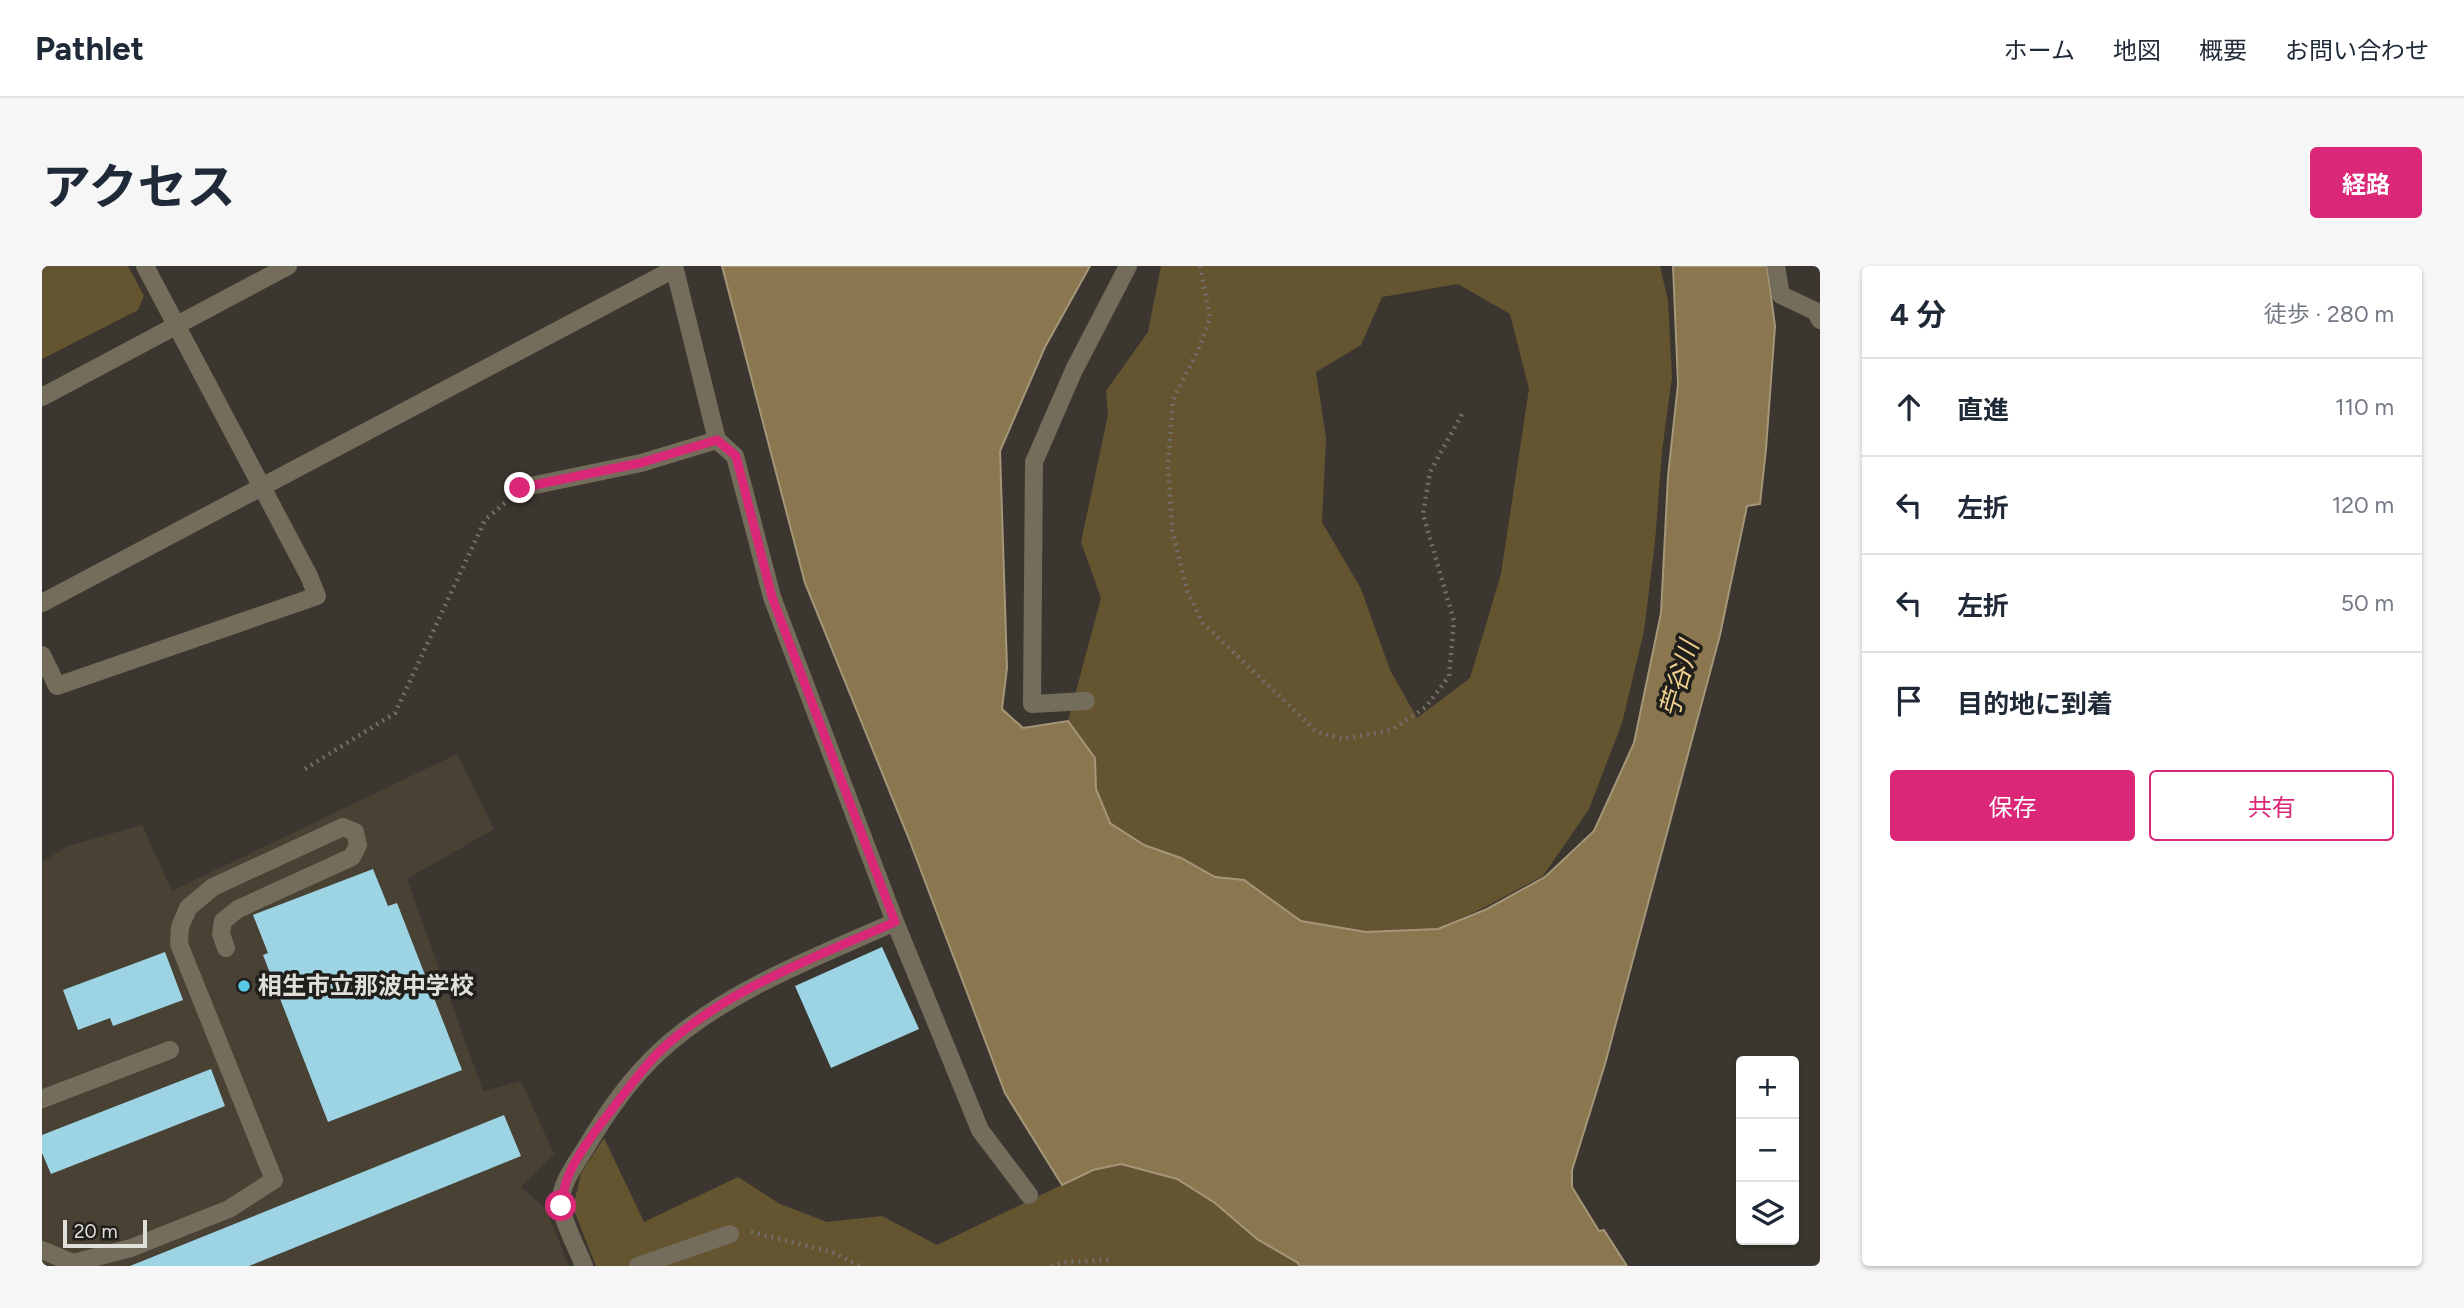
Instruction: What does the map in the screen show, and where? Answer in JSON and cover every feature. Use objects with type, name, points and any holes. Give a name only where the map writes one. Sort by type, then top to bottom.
[{"type":"street","points":[[42,655],[57,685],[317,596],[309,576],[145,266]]},
{"type":"street","points":[[42,397],[288,266]]},
{"type":"street","points":[[1086,701],[1032,704],[1034,462],[1074,370],[1128,266]]},
{"type":"street","points":[[1776,266],[1781,295],[1815,311],[1820,320]]},
{"type":"street","points":[[42,603],[674,268],[717,440],[736,456],[772,597],[895,922],[980,1130],[1028,1195]]},
{"type":"street","points":[[520,488],[640,463],[717,440]]},
{"type":"street","points":[[42,1250],[73,1263],[131,1248],[229,1209],[274,1180],[179,944],[180,927],[188,908],[213,887],[343,827],[355,832],[358,845],[352,857],[238,909],[223,921],[221,934],[226,948]]},
{"type":"street","points":[[584,1266],[561,1206],[567,1179],[597,1128],[649,1063],[687,1029],[726,1003],[787,970],[895,922]]},
{"type":"street","points":[[42,1099],[170,1050]]},
{"type":"street","points":[[638,1266],[730,1234]]},
{"type":"path","points":[[1200,266],[1210,318],[1199,348],[1173,400],[1168,464],[1172,529],[1187,591],[1203,623],[1317,732],[1343,739],[1391,730],[1426,707],[1449,676],[1454,621],[1423,514],[1430,472],[1462,414]]},
{"type":"path","points":[[305,769],[395,713],[485,520],[520,488]]},
{"type":"path","points":[[730,1234],[742,1230],[832,1252],[860,1266]]},
{"type":"path","points":[[1051,1266],[1064,1262],[1112,1260]]},
{"type":"shaded area","points":[[42,266],[128,266],[144,296],[138,310],[42,359]]},
{"type":"shaded area","points":[[1161,266],[1660,266],[1668,301],[1672,377],[1644,631],[1622,723],[1589,809],[1543,876],[1438,929],[1366,932],[1301,921],[1244,880],[1215,877],[1181,858],[1144,845],[1110,823],[1096,789],[1095,758],[1068,721],[1101,598],[1081,542],[1108,415],[1106,391],[1148,332]],"holes":[[[1458,284],[1510,314],[1529,389],[1501,574],[1470,678],[1417,718],[1390,670],[1361,589],[1322,522],[1326,438],[1316,372],[1361,345],[1382,297]]]},
{"type":"shaded area","name":"相生市立那波中学校","points":[[457,754],[494,829],[407,879],[483,1091],[521,1081],[554,1154],[521,1187],[546,1209],[569,1266],[42,1266],[42,862],[68,846],[142,825],[172,891]]},
{"type":"shaded area","points":[[604,1138],[644,1222],[738,1177],[780,1204],[827,1222],[882,1216],[937,1245],[1093,1170],[1121,1164],[1177,1179],[1215,1203],[1299,1263],[1299,1266],[596,1266],[573,1208],[581,1173]]},
{"type":"water","name":"苧谷川","points":[[722,266],[1090,266],[1045,347],[1000,451],[1007,668],[1002,709],[1023,728],[1068,721],[1095,758],[1096,789],[1110,823],[1144,845],[1181,858],[1215,877],[1244,880],[1301,921],[1366,932],[1438,929],[1487,909],[1545,877],[1594,831],[1634,743],[1661,613],[1668,476],[1678,384],[1673,266],[1767,266],[1775,326],[1760,504],[1747,506],[1720,635],[1605,1064],[1572,1170],[1572,1187],[1599,1231],[1604,1230],[1627,1266],[1299,1266],[1257,1239],[1215,1203],[1177,1179],[1121,1164],[1093,1170],[1062,1185],[1005,1093],[909,839],[805,583]]},
{"type":"building","points":[[373,869],[388,906],[397,903],[462,1070],[328,1122],[263,955],[268,953],[253,915]]},
{"type":"building","points":[[882,947],[919,1029],[831,1068],[795,986]]},
{"type":"building","points":[[165,952],[183,1000],[113,1026],[110,1018],[78,1030],[63,990]]},
{"type":"building","points":[[211,1069],[225,1106],[51,1174],[42,1153],[42,1135]]},
{"type":"building","points":[[504,1115],[521,1156],[249,1266],[130,1266]]},
{"type":"place","name":"相生市立那波中学校","points":[[244,986]]},
{"type":"route","points":[[520,488],[640,463],[717,440],[736,456],[772,597],[895,922],[787,970],[726,1003],[687,1029],[658,1053],[597,1128],[567,1179],[561,1206]]}]
